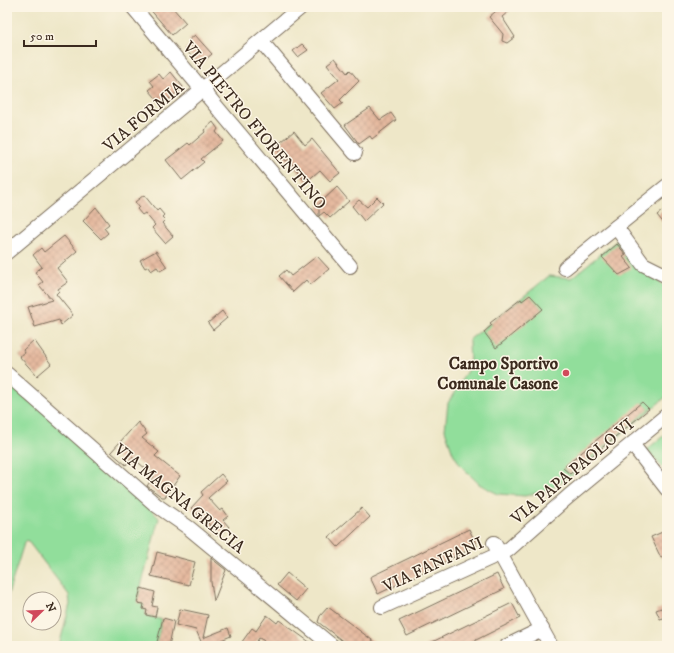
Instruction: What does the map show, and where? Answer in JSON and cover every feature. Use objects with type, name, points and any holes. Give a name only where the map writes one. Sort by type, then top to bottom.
[{"type":"street","name":"VIA PIETRO FIORENTINO","points":[[132,7],[350,266]]},
{"type":"street","name":"VIA FORMIA","points":[[7,252],[301,7]]},
{"type":"street","points":[[261,41],[355,153]]},
{"type":"street","points":[[564,268],[667,186]]},
{"type":"street","points":[[616,227],[643,264],[667,276]]},
{"type":"street","name":"VIA MAGNA GRECIA","points":[[7,374],[156,505],[189,528],[332,646]]},
{"type":"street","name":"VIA PAPA PAOLO VI","points":[[496,548],[508,550],[667,415]]},
{"type":"street","points":[[632,444],[667,489]]},
{"type":"street","points":[[496,548],[551,646]]},
{"type":"street","name":"VIA FANFANI","points":[[382,607],[496,548]]},
{"type":"street","points":[[507,646],[542,630]]},
{"type":"green space","name":"Campo Sportivo Comunale Casone","points":[[618,240],[649,274],[667,288],[667,396],[570,477],[548,490],[525,496],[498,494],[479,484],[461,466],[453,453],[445,430],[448,403],[470,366],[469,340],[549,276],[571,278]]},
{"type":"green space","points":[[7,379],[131,489],[159,518],[137,602],[144,604],[146,615],[162,620],[156,646],[59,646],[70,604],[69,595],[27,540],[24,543],[7,598],[7,433],[11,431],[7,426]]},
{"type":"green space","points":[[667,433],[667,472],[646,450]]},
{"type":"building","points":[[148,7],[172,7],[186,23],[172,35]]},
{"type":"building","points":[[501,7],[514,7],[502,17],[515,37],[507,43],[502,41],[503,34],[489,17]]},
{"type":"building","points":[[195,35],[212,54],[199,65],[185,49],[192,44],[189,40]]},
{"type":"building","points":[[302,44],[308,50],[298,57],[293,51]]},
{"type":"building","points":[[335,58],[347,73],[350,70],[359,81],[340,100],[343,103],[335,109],[321,93],[339,79],[327,64]]},
{"type":"building","points":[[171,72],[183,87],[162,105],[149,90],[154,86],[150,81],[159,74],[163,79]]},
{"type":"building","points":[[370,108],[380,120],[391,113],[396,120],[372,139],[370,136],[359,144],[345,125]]},
{"type":"building","points":[[213,122],[218,129],[216,132],[223,141],[201,159],[204,162],[182,180],[166,160],[188,143],[190,145],[205,132],[204,130]]},
{"type":"building","points":[[294,131],[305,145],[312,139],[340,173],[330,181],[320,170],[306,182],[288,159],[286,161],[275,147]]},
{"type":"building","points":[[337,187],[349,201],[330,218],[324,212],[319,216],[319,204]]},
{"type":"building","points":[[144,195],[157,211],[159,209],[164,215],[162,217],[165,220],[162,223],[173,236],[165,243],[152,228],[155,225],[145,213],[142,215],[137,209],[139,207],[135,202]]},
{"type":"building","points":[[377,197],[383,203],[364,221],[352,206],[359,200],[367,207]]},
{"type":"building","points":[[96,207],[109,224],[104,228],[108,233],[101,239],[83,221]]},
{"type":"building","points":[[667,207],[667,227],[657,215]]},
{"type":"building","points":[[64,236],[77,251],[57,268],[68,282],[58,289],[59,291],[56,294],[73,315],[61,325],[59,320],[35,327],[28,307],[52,300],[39,285],[43,282],[35,272],[42,267],[33,255],[41,248],[44,252]]},
{"type":"building","points":[[617,244],[626,255],[623,257],[632,268],[619,275],[602,257]]},
{"type":"building","points":[[156,251],[167,267],[160,271],[157,267],[151,271],[149,266],[145,268],[140,260]]},
{"type":"building","points":[[317,256],[329,269],[310,285],[306,280],[293,292],[279,276],[286,270],[291,276]]},
{"type":"building","points":[[530,295],[543,309],[496,348],[484,332],[492,325],[490,323],[521,299],[522,301]]},
{"type":"building","points":[[222,311],[227,318],[213,330],[208,323]]},
{"type":"building","points":[[34,340],[51,364],[37,376],[19,356],[25,353],[23,350]]},
{"type":"building","points":[[642,402],[649,409],[570,474],[563,468]]},
{"type":"building","points":[[138,422],[147,434],[142,438],[159,452],[155,456],[180,476],[165,497],[162,497],[147,486],[154,476],[132,457],[126,465],[111,452]]},
{"type":"building","points":[[221,474],[227,481],[208,498],[220,511],[223,509],[228,516],[223,520],[229,527],[218,536],[205,519],[204,520],[191,508],[203,495],[201,492]]},
{"type":"building","points":[[362,508],[370,517],[338,547],[329,537]]},
{"type":"building","points":[[469,529],[477,546],[378,594],[370,577]]},
{"type":"building","points":[[667,530],[667,555],[661,558],[651,537]]},
{"type":"building","points":[[157,552],[195,562],[189,585],[151,576]]},
{"type":"building","points":[[211,558],[226,570],[214,601],[211,582]]},
{"type":"building","points":[[287,573],[306,589],[296,601],[277,585]]},
{"type":"building","points":[[497,574],[504,589],[407,636],[399,621]]},
{"type":"building","points":[[141,588],[155,592],[152,606],[157,607],[155,617],[146,615],[147,610],[143,609],[144,604],[137,603]]},
{"type":"building","points":[[512,603],[520,618],[464,646],[424,646]]},
{"type":"building","points":[[667,606],[667,617],[660,619],[656,610]]},
{"type":"building","points":[[328,607],[380,646],[349,646],[318,622],[320,616]]},
{"type":"building","points":[[180,609],[208,615],[203,638],[228,628],[231,636],[221,640],[223,644],[217,646],[203,646],[196,630],[176,625]]},
{"type":"building","points":[[267,615],[277,623],[279,620],[315,646],[274,646],[259,638],[254,646],[239,646],[252,628],[256,631]]},
{"type":"building","points":[[163,618],[174,621],[169,646],[156,646]]},
{"type":"place","name":"Campo Sportivo Comunale Casone","points":[[566,373]]}]
